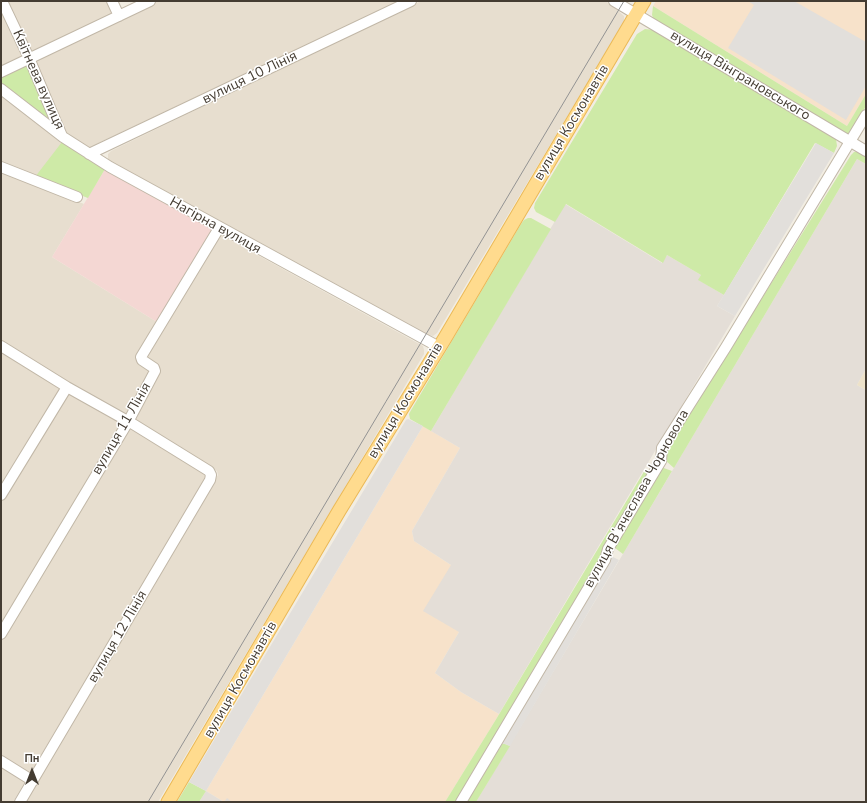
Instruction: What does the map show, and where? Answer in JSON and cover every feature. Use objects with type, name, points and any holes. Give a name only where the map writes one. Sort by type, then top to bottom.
[{"type":"main road","name":"вулиця Космонавтів","points":[[168,802],[339,511],[439,347],[644,1]]},
{"type":"street","name":"Квітнева вулиця","points":[[2,1],[29,58],[63,137]]},
{"type":"street","points":[[112,1],[119,16]]},
{"type":"street","points":[[1,72],[150,1]]},
{"type":"street","name":"вулиця 10 Лінія","points":[[89,154],[411,1]]},
{"type":"street","name":"вулиця Вінграновського","points":[[614,1],[866,151]]},
{"type":"street","name":"Нагірна вулиця","points":[[1,90],[63,137],[110,167],[439,347]]},
{"type":"street","name":"вулиця Вʼячеслава Чорновола","points":[[461,802],[605,560],[608,549],[661,461],[662,448],[726,347],[866,115]]},
{"type":"street","points":[[1,167],[77,197]]},
{"type":"street","name":"вулиця 11 Лінія","points":[[1,634],[128,422],[155,371],[154,368],[142,360],[141,357],[219,228]]},
{"type":"street","points":[[1,346],[67,387],[128,422]]},
{"type":"street","points":[[1,495],[67,387]]},
{"type":"street","name":"вулиця 12 Лінія","points":[[20,802],[34,781],[210,480],[211,475],[209,471],[128,422]]},
{"type":"street","points":[[1,761],[34,781]]},
{"type":"shaded area","points":[[4,1],[110,1],[114,11],[112,15],[32,53]]},
{"type":"shaded area","points":[[157,1],[400,1],[86,148],[67,137],[35,62],[40,56]]},
{"type":"shaded area","points":[[421,1],[606,1],[624,16],[624,22],[437,333],[433,336],[428,335],[111,164],[108,160],[108,154],[111,151]]},
{"type":"shaded area","points":[[656,1],[866,1],[866,94],[847,126],[653,6]]},
{"type":"shaded area","points":[[748,1],[794,1],[866,42],[866,86],[846,120],[728,48],[754,5]]},
{"type":"shaded area","points":[[1,3],[25,55],[1,67]]},
{"type":"shaded area","points":[[1,96],[62,142],[88,198],[1,164]]},
{"type":"shaded area","points":[[816,143],[834,153],[735,316],[717,306]]},
{"type":"shaded area","points":[[857,159],[866,164],[866,369],[857,385],[866,390],[866,802],[476,802]]},
{"type":"shaded area","points":[[105,169],[211,228],[212,233],[157,322],[52,257]]},
{"type":"shaded area","points":[[1,170],[84,204],[52,257],[157,322],[137,356],[151,371],[128,414],[125,416],[1,343]]},
{"type":"shaded area","points":[[565,204],[662,263],[667,255],[701,275],[699,280],[724,295],[717,306],[735,316],[499,714],[461,692],[435,673],[459,632],[423,611],[451,565],[414,541],[412,531],[460,448],[431,431]]},
{"type":"shaded area","points":[[221,235],[423,346],[424,354],[158,802],[26,802],[218,475],[217,471],[135,420],[134,416],[160,369],[146,358]]},
{"type":"shaded area","points":[[1,349],[203,472],[205,476],[204,481],[13,802],[1,802]]},
{"type":"shaded area","points":[[866,369],[866,390],[857,385]]},
{"type":"shaded area","points":[[408,419],[423,426],[206,791],[189,782],[406,420]]},
{"type":"shaded area","points":[[423,426],[460,448],[412,531],[414,541],[451,565],[459,632],[435,673],[461,692],[499,714],[445,802],[232,802],[227,799],[224,802],[206,791]]},
{"type":"shaded area","points":[[613,557],[619,560],[510,746],[502,744],[611,558]]},
{"type":"shaded area","points":[[206,791],[224,802],[199,802]]},
{"type":"shaded area","points":[[227,798],[232,802],[224,802]]},
{"type":"green space","points":[[653,6],[847,126],[866,94],[866,106],[851,132],[848,134],[654,20],[652,15]]},
{"type":"green space","points":[[645,29],[655,30],[836,139],[837,146],[834,153],[815,143],[724,295],[698,280],[701,275],[667,255],[663,263],[566,204],[555,222],[536,212],[534,208],[535,203],[637,34]]},
{"type":"green space","points":[[27,63],[53,121],[51,123],[1,84],[1,75]]},
{"type":"green space","points":[[62,142],[105,169],[88,198],[35,177]]},
{"type":"green space","points":[[854,152],[866,155],[866,164],[857,159],[674,468],[666,461],[665,454]]},
{"type":"green space","points":[[528,218],[531,218],[551,229],[431,431],[410,419],[409,414],[521,224]]},
{"type":"green space","points":[[661,467],[672,471],[623,554],[613,545]]},
{"type":"green space","points":[[645,470],[648,473],[603,553],[457,802],[445,802],[495,721]]},
{"type":"green space","points":[[502,744],[510,746],[476,802],[467,802]]},
{"type":"green space","points":[[189,782],[206,791],[199,802],[177,802]]},
{"type":"tram line","points":[[148,802],[624,1]]}]
